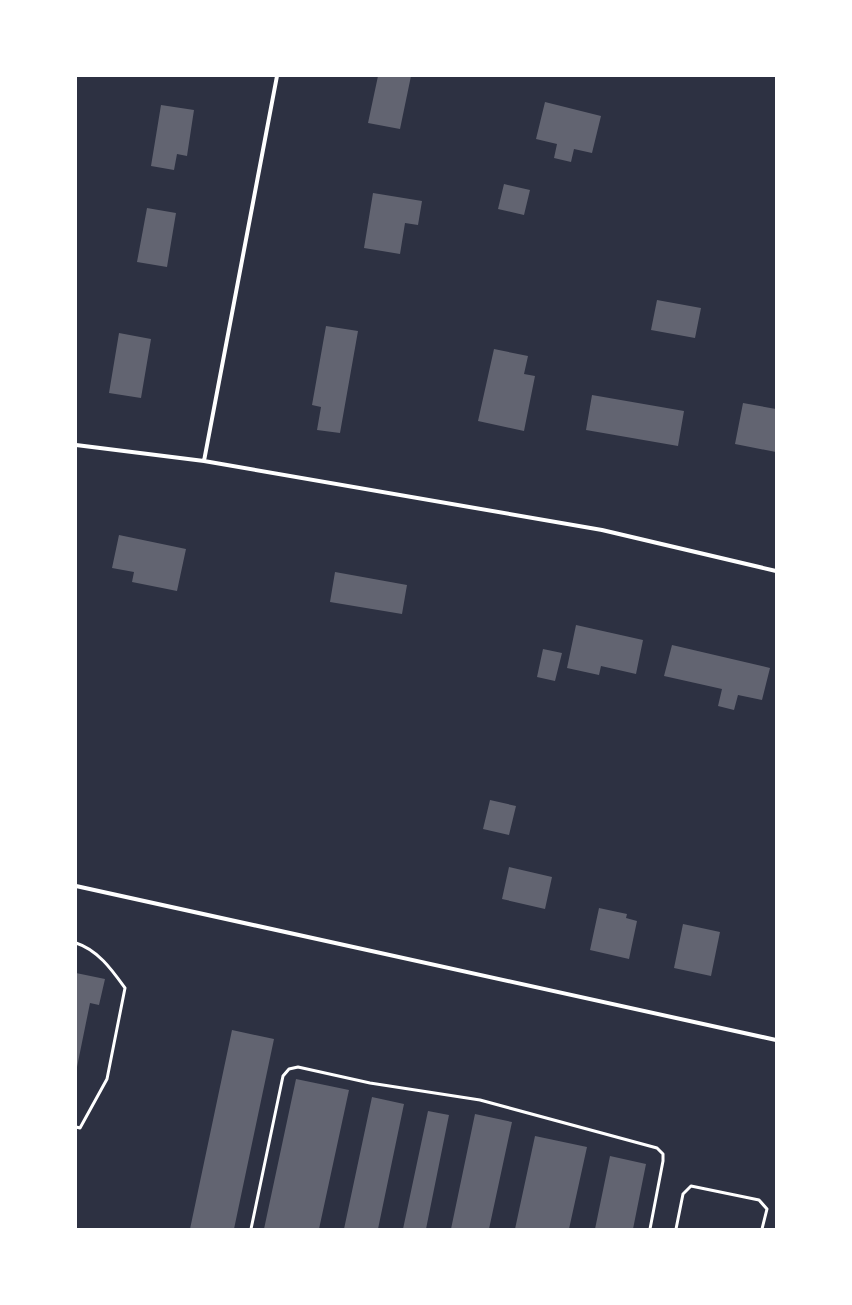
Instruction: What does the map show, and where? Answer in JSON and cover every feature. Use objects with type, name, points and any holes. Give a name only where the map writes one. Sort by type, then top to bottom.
[{"type":"street","points":[[204,461],[277,76]]},
{"type":"street","points":[[76,445],[204,461],[602,530],[776,571]]},
{"type":"street","points":[[76,886],[776,1040]]},
{"type":"lane","points":[[76,943],[87,946],[110,967],[125,988],[107,1079],[80,1128],[76,1127]]},
{"type":"lane","points":[[251,1229],[283,1076],[289,1069],[298,1067],[370,1083],[480,1100],[657,1148],[663,1154],[663,1161],[650,1229]]},
{"type":"lane","points":[[676,1229],[683,1194],[691,1186],[759,1200],[767,1209],[762,1229]]},
{"type":"building","points":[[378,76],[411,76],[400,129],[368,123]]},
{"type":"building","points":[[545,102],[601,116],[592,153],[574,149],[571,162],[554,158],[557,144],[536,139]]},
{"type":"building","points":[[161,105],[194,110],[187,156],[177,154],[174,170],[151,166]]},
{"type":"building","points":[[504,184],[530,190],[524,215],[498,209]]},
{"type":"building","points":[[373,193],[422,201],[418,225],[405,223],[400,254],[364,248]]},
{"type":"building","points":[[147,208],[176,213],[167,267],[137,262]]},
{"type":"building","points":[[657,300],[701,308],[695,338],[651,330]]},
{"type":"building","points":[[326,326],[358,331],[340,433],[317,430],[321,407],[312,405]]},
{"type":"building","points":[[119,333],[151,339],[141,398],[109,393]]},
{"type":"building","points":[[494,349],[528,356],[524,374],[535,376],[524,431],[478,421]]},
{"type":"building","points":[[592,395],[684,411],[678,446],[586,430]]},
{"type":"building","points":[[743,403],[776,409],[776,452],[735,444]]},
{"type":"building","points":[[119,535],[186,549],[177,591],[132,582],[134,572],[112,568]]},
{"type":"building","points":[[335,572],[407,585],[402,614],[330,602]]},
{"type":"building","points":[[576,625],[643,640],[636,674],[601,666],[599,675],[567,668]]},
{"type":"building","points":[[672,645],[770,668],[762,700],[738,695],[734,710],[718,706],[722,689],[664,676]]},
{"type":"building","points":[[543,649],[562,653],[555,681],[537,677]]},
{"type":"building","points":[[490,800],[516,806],[509,835],[483,829]]},
{"type":"building","points":[[509,867],[552,877],[545,909],[502,899]]},
{"type":"building","points":[[599,908],[627,914],[626,918],[637,921],[629,959],[590,950]]},
{"type":"building","points":[[683,924],[720,932],[711,976],[674,968]]},
{"type":"building","points":[[76,973],[105,979],[99,1005],[90,1003],[77,1067]]},
{"type":"building","points":[[232,1030],[274,1039],[234,1229],[190,1229]]},
{"type":"building","points":[[296,1079],[349,1090],[319,1229],[264,1229]]},
{"type":"building","points":[[372,1097],[404,1104],[378,1229],[344,1229]]},
{"type":"building","points":[[428,1111],[449,1115],[426,1229],[403,1229]]},
{"type":"building","points":[[475,1114],[512,1122],[489,1229],[451,1229]]},
{"type":"building","points":[[535,1136],[587,1147],[569,1229],[515,1229]]},
{"type":"building","points":[[610,1156],[646,1164],[633,1229],[595,1229]]}]
